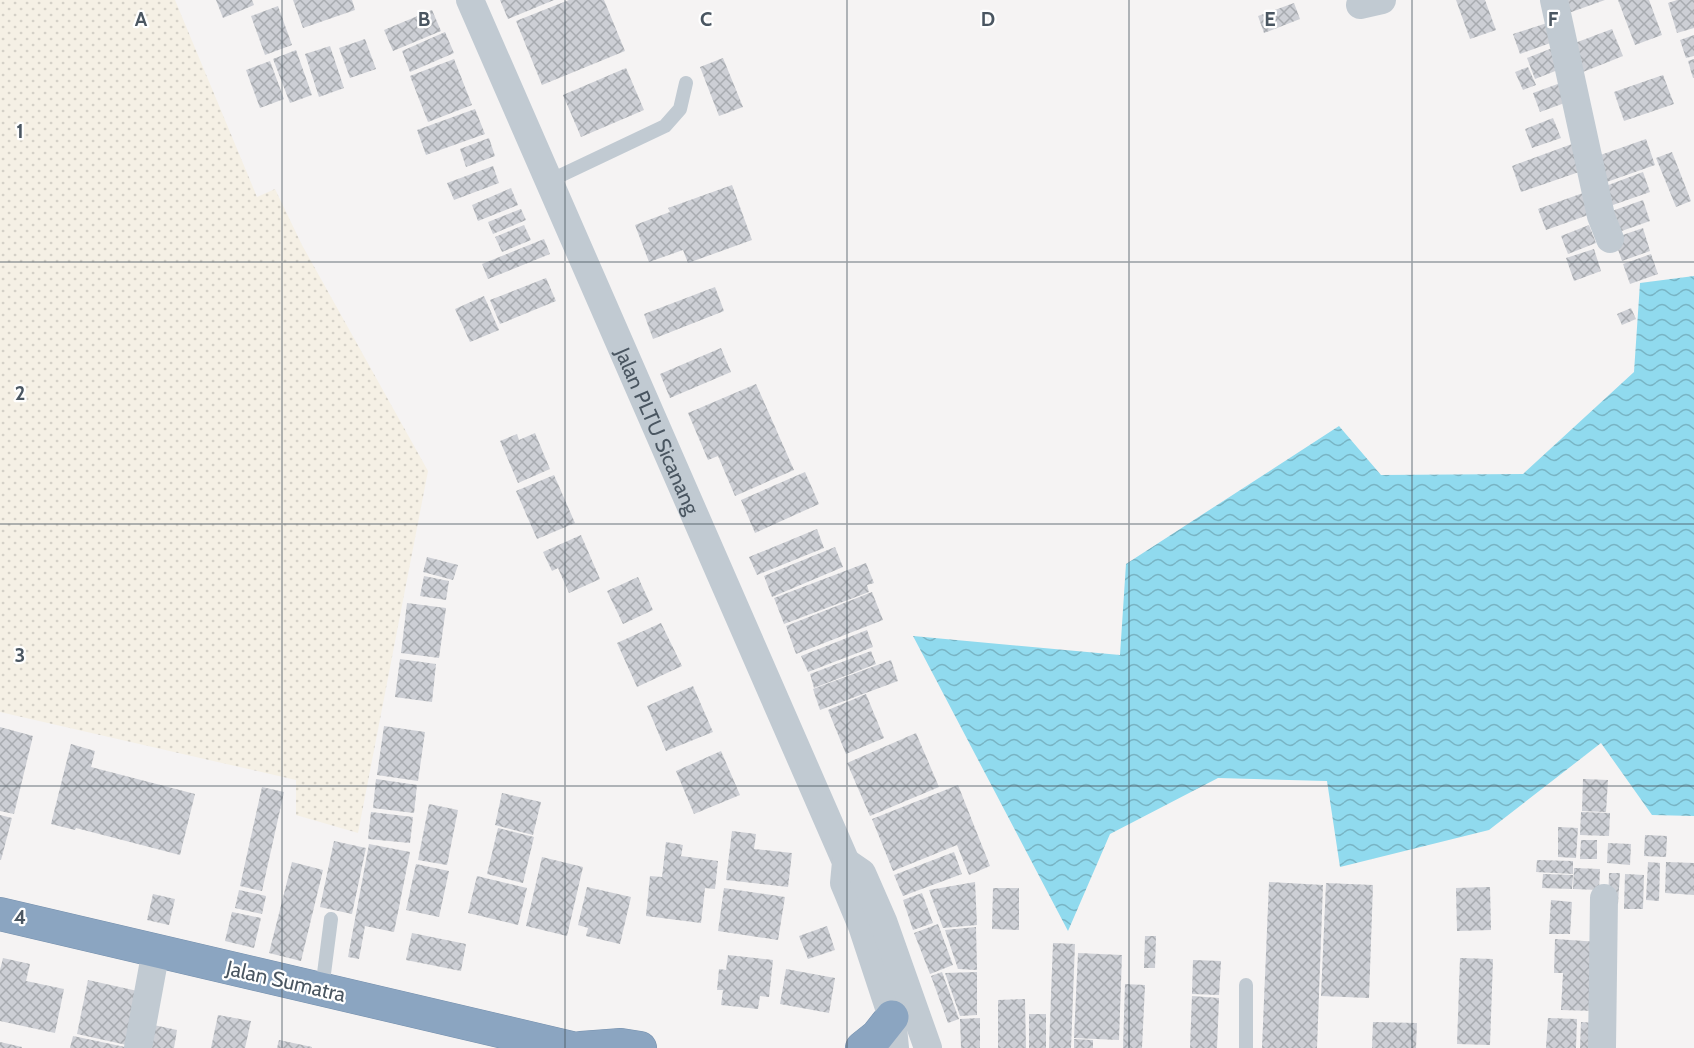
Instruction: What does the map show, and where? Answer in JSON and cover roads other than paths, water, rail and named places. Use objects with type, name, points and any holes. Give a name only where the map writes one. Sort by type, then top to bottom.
[{"type":"highway","name":"Jalan Sumatra","points":[[0,914],[572,1048]]},
{"type":"highway","points":[[862,1048],[877,1036],[893,1032]]},
{"type":"highway","points":[[581,1048],[621,1045],[640,1048]]},
{"type":"street","name":"Jalan PLTU Sicanang","points":[[470,0],[846,862],[844,883],[862,926],[893,1032]]},
{"type":"street","points":[[1554,0],[1601,216],[1610,239]]},
{"type":"street","name":"Jalan PLTU Sicanang","points":[[846,862],[862,873],[879,911],[928,1048]]},
{"type":"street","points":[[1602,1048],[1604,898]]},
{"type":"street","points":[[138,1048],[156,950]]},
{"type":"lane","points":[[549,181],[665,126],[680,109],[686,83]]},
{"type":"lane","points":[[322,989],[331,919]]},
{"type":"lane","points":[[1245,1048],[1246,985]]},
{"type":"water","points":[[1694,276],[1694,816],[1652,815],[1601,743],[1489,830],[1340,867],[1327,781],[1218,778],[1110,834],[1068,931],[913,636],[1120,655],[1126,564],[1339,426],[1381,475],[1523,474],[1634,372],[1640,283]]}]
